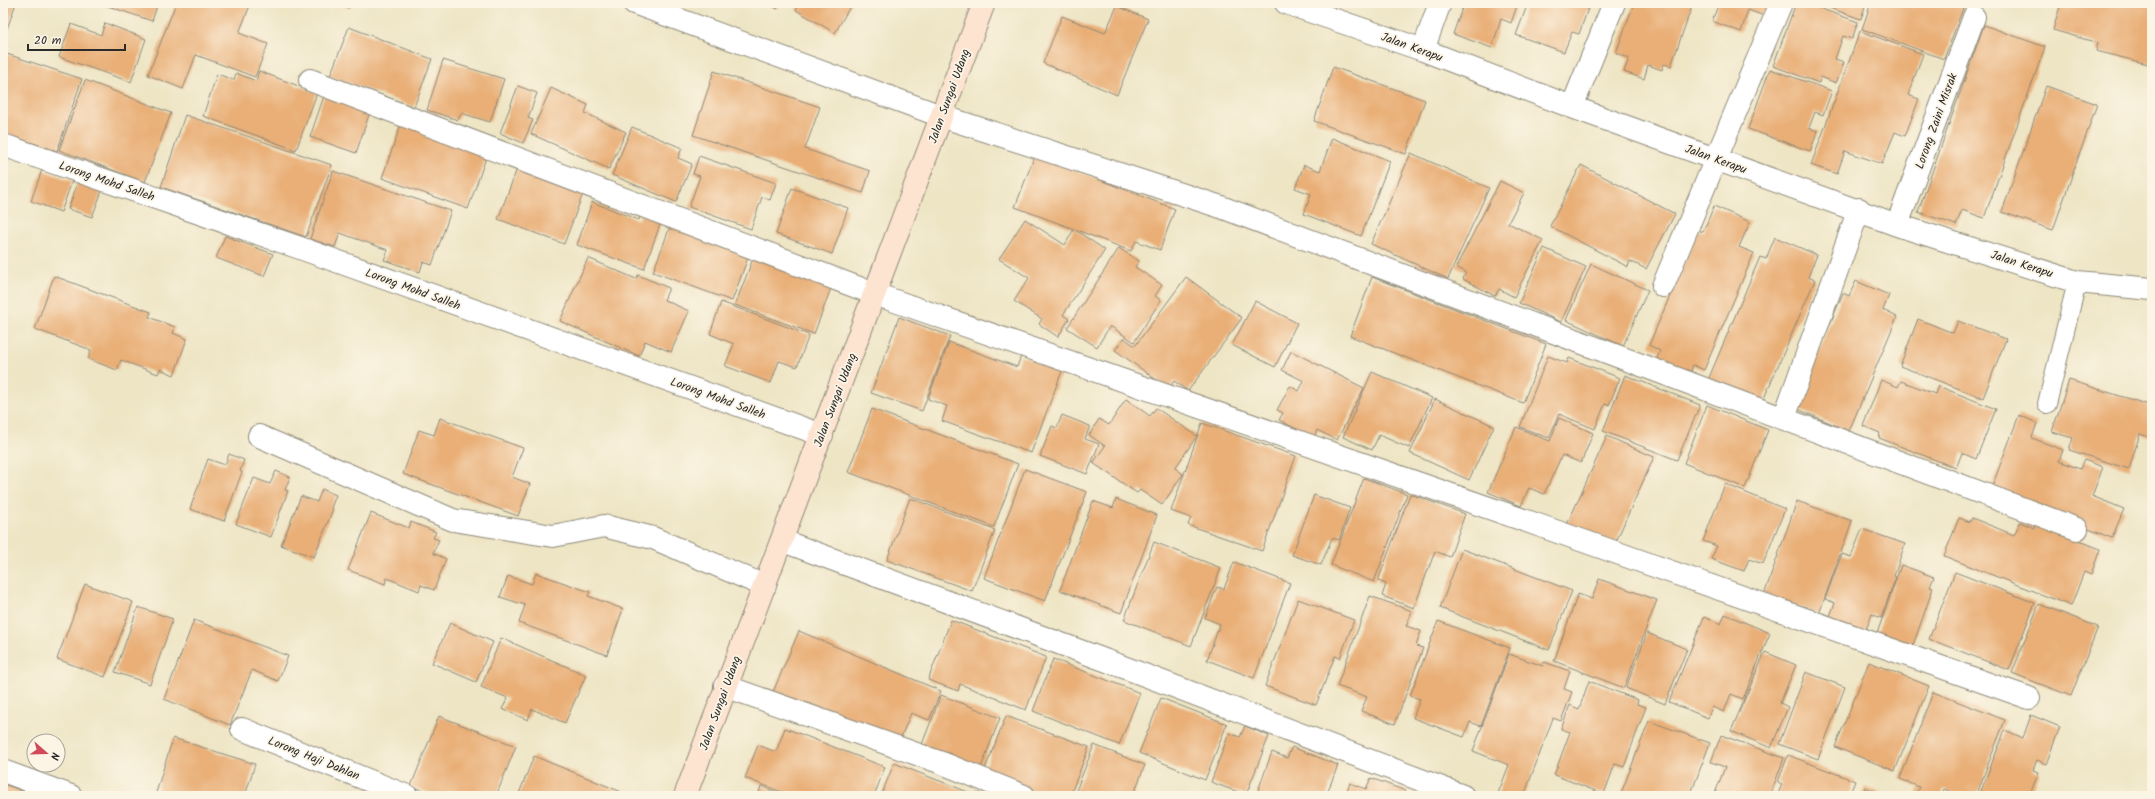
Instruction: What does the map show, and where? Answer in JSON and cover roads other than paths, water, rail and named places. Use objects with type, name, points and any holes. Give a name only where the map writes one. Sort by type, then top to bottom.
[{"type":"street","points":[[634,3],[941,116],[1221,207],[2077,529]]},
{"type":"street","name":"Jalan Sungai Udang","points":[[685,796],[725,686],[783,541],[984,3]]},
{"type":"street","name":"Jalan Kerapu","points":[[1286,3],[1423,50],[1572,107],[1897,225],[2077,282],[2152,289]]},
{"type":"street","points":[[1423,50],[1440,3]]},
{"type":"street","points":[[1572,107],[1614,3]]},
{"type":"street","points":[[1663,286],[1781,3]]},
{"type":"street","name":"Lorong Zaini Misrak","points":[[1897,225],[1974,17]]},
{"type":"street","points":[[310,80],[875,294],[2029,698]]},
{"type":"street","name":"Lorong Mohd Salleh","points":[[3,145],[300,248],[822,435]]},
{"type":"street","points":[[1784,418],[1859,210]]},
{"type":"street","points":[[259,436],[453,520],[553,536],[604,526],[653,538],[765,586]]},
{"type":"street","points":[[783,541],[1118,665],[1463,796]]},
{"type":"street","points":[[725,686],[942,763],[1024,796]]},
{"type":"street","name":"Lorong Haji Dahlan","points":[[242,729],[407,796]]},
{"type":"street","points":[[3,771],[71,796]]},
{"type":"lane","points":[[2047,404],[2077,282]]}]
